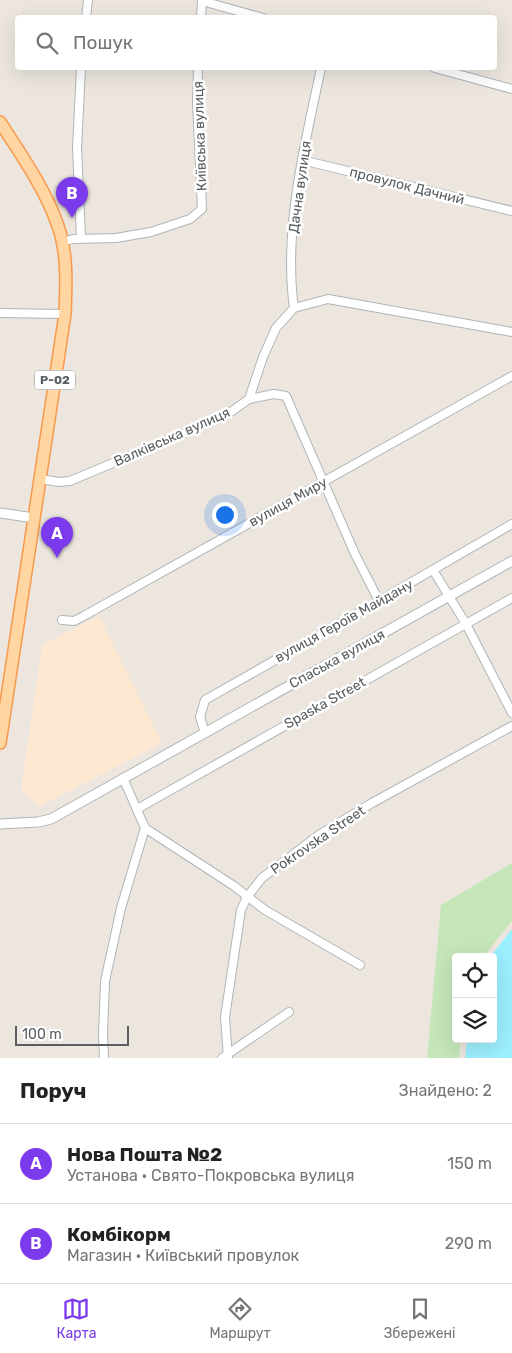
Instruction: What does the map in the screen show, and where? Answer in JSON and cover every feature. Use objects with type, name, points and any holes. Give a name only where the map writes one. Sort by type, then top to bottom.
[{"type":"main road","name":"Р-02","points":[[0,122],[48,202],[58,226],[62,242],[66,286],[65,314],[0,743]]},
{"type":"street","points":[[86,15],[88,0]]},
{"type":"street","points":[[201,15],[202,1],[252,15]]},
{"type":"street","points":[[81,70],[77,148],[81,238]]},
{"type":"street","name":"Київська вулиця","points":[[62,242],[81,238],[116,238],[151,232],[190,219],[202,209],[197,102],[198,70]]},
{"type":"street","name":"Дачна вулиця","points":[[294,308],[292,253],[296,194],[321,70]]},
{"type":"street","points":[[442,70],[512,90]]},
{"type":"street","name":"провулок Дачний","points":[[302,160],[512,211]]},
{"type":"street","points":[[379,601],[355,554],[286,396],[274,394],[249,399],[263,356],[276,328],[294,308],[328,299],[512,332]]},
{"type":"street","points":[[0,313],[65,314]]},
{"type":"street","name":"вулиця Миру","points":[[62,620],[74,621],[82,617],[512,376]]},
{"type":"street","name":"Валківська вулиця","points":[[41,479],[59,482],[85,476],[225,416],[249,399]]},
{"type":"street","points":[[0,513],[34,518]]},
{"type":"street","name":"вулиця Героїв Майдану","points":[[205,733],[200,717],[205,700],[512,524]]},
{"type":"street","name":"Спаська вулиця","points":[[0,824],[38,822],[51,819],[512,561]]},
{"type":"street","points":[[433,570],[466,624],[512,713]]},
{"type":"street","name":"Spaska Street","points":[[137,809],[512,598]]},
{"type":"street","name":"Pokrovska Street","points":[[226,1057],[225,1018],[241,910],[247,897],[262,878],[319,835],[372,803],[512,726]]},
{"type":"street","points":[[123,778],[145,828],[234,886],[265,910],[360,965]]},
{"type":"street","points":[[104,1058],[105,981],[121,908],[145,828]]},
{"type":"street","points":[[226,1057],[289,1012]]},
{"type":"shaded area","points":[[99,616],[162,743],[40,806],[21,790],[42,645]]},
{"type":"green space","points":[[512,863],[512,921],[486,953],[452,953],[452,1043],[461,1043],[459,1058],[427,1058],[441,905]]},
{"type":"water","points":[[512,929],[512,1058],[465,1058],[467,1043],[497,1043],[497,953],[493,953]]},
{"type":"place","name":"Комбікорм","points":[[72,218]]},
{"type":"place","name":"Нова Пошта №2","points":[[57,558]]}]
